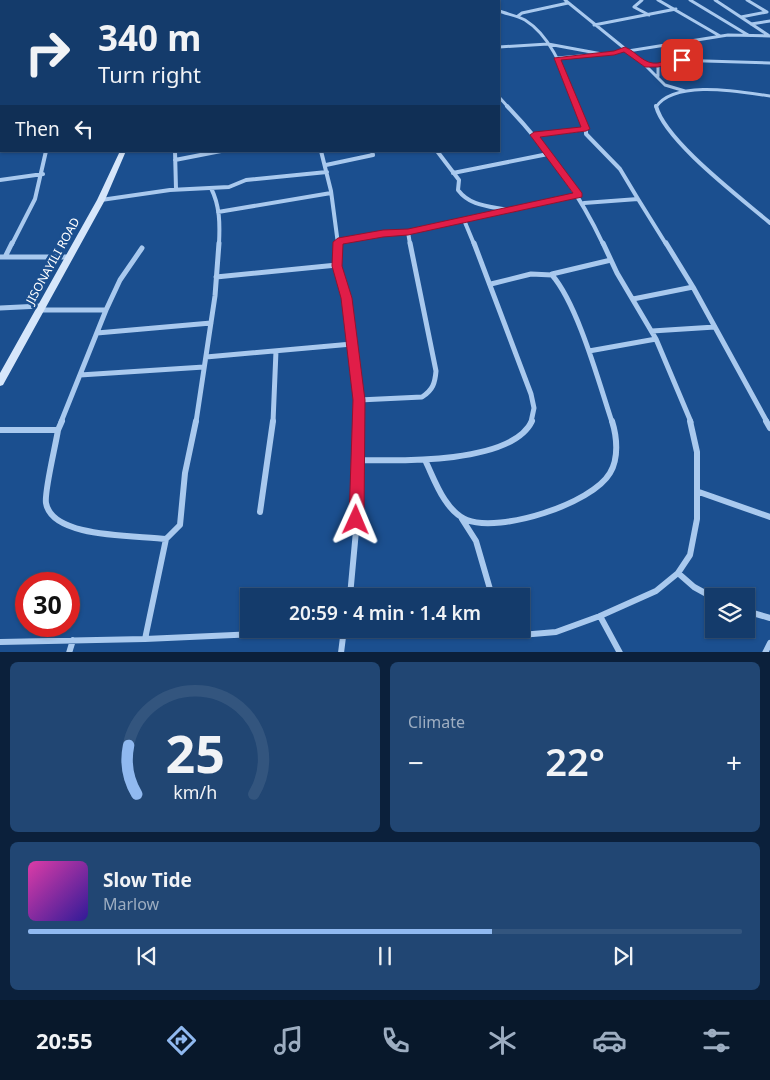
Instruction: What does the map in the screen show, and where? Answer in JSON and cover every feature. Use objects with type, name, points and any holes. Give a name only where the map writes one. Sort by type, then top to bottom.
[{"type":"street","points":[[642,0],[634,7],[649,15]]},
{"type":"street","points":[[658,0],[721,36]]},
{"type":"street","points":[[690,0],[750,36]]},
{"type":"street","points":[[714,0],[770,36]]},
{"type":"street","points":[[747,0],[769,14]]},
{"type":"street","points":[[500,11],[519,15],[566,1],[594,26],[658,76],[665,85],[666,96]]},
{"type":"street","points":[[594,26],[676,9]]},
{"type":"street","points":[[741,17],[769,14]]},
{"type":"street","points":[[519,15],[533,26],[557,58],[586,129],[586,134],[620,169],[693,287],[770,428]]},
{"type":"street","points":[[750,24],[770,21]]},
{"type":"street","points":[[557,58],[602,54],[733,34],[770,36]]},
{"type":"street","points":[[500,47],[548,44],[602,54]]},
{"type":"street","points":[[645,65],[658,65],[672,60],[770,63]]},
{"type":"street","points":[[658,65],[658,76]]},
{"type":"street","points":[[665,85],[688,92]]},
{"type":"street","points":[[770,96],[716,91],[688,92],[666,96],[656,106],[658,116],[716,176],[770,223]]},
{"type":"street","points":[[500,98],[534,135],[579,195],[611,260],[656,339],[692,425],[697,452],[699,492],[693,545],[678,573],[656,591],[600,616],[556,632],[530,634]]},
{"type":"street","points":[[534,135],[586,129]]},
{"type":"street","points":[[46,152],[43,174],[35,199],[2,257],[69,258]]},
{"type":"street","name":"JISONAYILI ROAD","points":[[0,382],[101,200],[123,152]]},
{"type":"street","points":[[175,152],[176,189]]},
{"type":"street","points":[[175,160],[216,152]]},
{"type":"street","points":[[321,152],[326,165],[338,242],[337,266],[347,298],[359,400],[356,520],[351,588]]},
{"type":"street","points":[[326,165],[373,155],[372,152]]},
{"type":"street","points":[[438,152],[459,180],[458,190],[469,203],[508,210]]},
{"type":"street","points":[[453,173],[548,154]]},
{"type":"street","points":[[101,200],[176,189],[229,187],[246,180],[327,172]]},
{"type":"street","points":[[0,180],[43,174]]},
{"type":"street","points":[[142,248],[120,280],[106,310],[58,430],[46,511],[52,517],[79,529],[96,533],[166,539],[177,531],[180,525],[185,474],[200,406],[216,276],[220,226],[217,200],[211,188]]},
{"type":"street","points":[[218,212],[331,193]]},
{"type":"street","points":[[338,242],[383,233],[408,232],[579,195]]},
{"type":"street","points":[[584,204],[638,199]]},
{"type":"street","points":[[358,460],[426,462],[502,445],[520,437],[532,424],[534,406],[502,321],[492,284],[464,220]]},
{"type":"street","points":[[359,400],[422,397],[431,392],[435,386],[436,372],[408,232]]},
{"type":"street","points":[[492,284],[533,274],[552,274],[611,260]]},
{"type":"street","points":[[216,276],[337,266]]},
{"type":"street","points":[[460,516],[477,524],[487,525],[549,512],[572,503],[605,481],[613,467],[616,436],[589,351],[578,330],[561,282],[552,274]]},
{"type":"street","points":[[633,299],[693,287]]},
{"type":"street","points":[[0,308],[106,310]]},
{"type":"street","points":[[97,333],[210,323]]},
{"type":"street","points":[[652,331],[715,327]]},
{"type":"street","points":[[589,351],[656,339]]},
{"type":"street","points":[[206,357],[352,344]]},
{"type":"street","points":[[260,512],[274,429],[276,351]]},
{"type":"street","points":[[80,375],[204,367]]},
{"type":"street","points":[[0,430],[58,430]]},
{"type":"street","points":[[426,462],[448,502],[460,516],[476,541],[490,588]]},
{"type":"street","points":[[699,492],[770,517]]},
{"type":"street","points":[[145,640],[166,539]]},
{"type":"street","points":[[678,573],[705,593]]},
{"type":"street","points":[[755,613],[770,618]]},
{"type":"street","points":[[600,616],[620,652]]},
{"type":"street","points":[[0,642],[145,640],[240,635]]},
{"type":"street","points":[[341,652],[342,638]]},
{"type":"street","points":[[69,652],[73,640]]},
{"type":"street","points":[[765,652],[770,643]]},
{"type":"route","points":[[356,520],[359,400],[347,298],[337,266],[338,242],[383,233],[408,232],[579,195],[534,135],[586,129],[557,58],[614,53],[625,49],[645,65],[654,66],[672,60],[682,60]]}]
